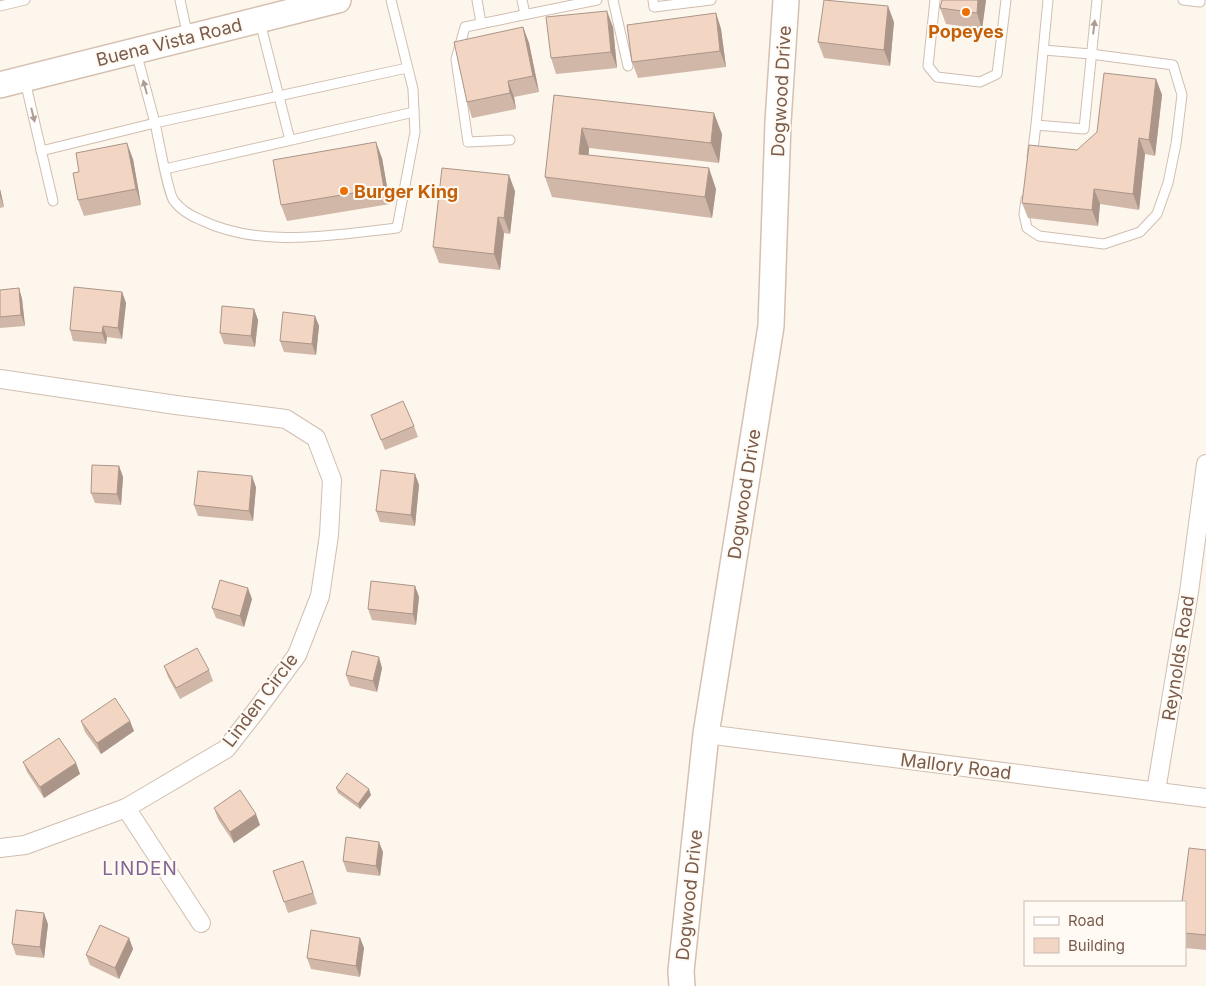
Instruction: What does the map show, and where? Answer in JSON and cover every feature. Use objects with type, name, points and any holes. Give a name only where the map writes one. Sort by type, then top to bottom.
[{"type":"street","name":"Buena Vista Road","points":[[0,84],[188,37],[270,14],[338,0]]},
{"type":"street","name":"Dogwood Drive","points":[[682,986],[680,971],[706,734],[771,326],[778,122],[786,0]]},
{"type":"street","name":"Linden Circle","points":[[0,379],[176,405],[286,418],[316,438],[332,480],[329,535],[320,596],[297,655],[226,749],[126,808],[25,846],[0,848]]},
{"type":"street","name":"Reynolds Road","points":[[1156,791],[1189,592],[1206,464]]},
{"type":"street","name":"Mallory Road","points":[[706,734],[1206,798]]},
{"type":"street","points":[[126,808],[201,923]]},
{"type":"lane","points":[[0,6],[25,0]]},
{"type":"lane","points":[[180,0],[188,37]]},
{"type":"lane","points":[[135,50],[172,200],[188,214],[221,230],[268,236],[303,238],[397,228],[415,132],[413,89],[391,0]]},
{"type":"lane","points":[[477,0],[481,23]]},
{"type":"lane","points":[[522,0],[525,14]]},
{"type":"lane","points":[[510,140],[468,142],[456,59],[465,27],[597,0]]},
{"type":"lane","points":[[613,0],[628,66]]},
{"type":"lane","points":[[653,0],[654,7],[711,0]]},
{"type":"lane","points":[[935,0],[928,66],[937,77],[980,82],[997,74],[1006,0]]},
{"type":"lane","points":[[1031,165],[1048,0]]},
{"type":"lane","points":[[1036,125],[1084,130],[1098,0]]},
{"type":"lane","points":[[1184,0],[1200,2],[1200,0]]},
{"type":"lane","points":[[270,14],[280,96],[290,140]]},
{"type":"lane","points":[[1027,194],[1024,214],[1027,228],[1039,236],[1104,244],[1140,232],[1156,214],[1168,183],[1176,144],[1182,95],[1173,65],[1044,50]]},
{"type":"lane","points":[[41,151],[154,123],[407,68]]},
{"type":"lane","points":[[24,78],[53,201]]},
{"type":"lane","points":[[165,169],[414,112]]},
{"type":"building","points":[[824,0],[888,6],[884,50],[818,42]]},
{"type":"building","points":[[942,0],[978,0],[977,13],[940,8]]},
{"type":"building","points":[[607,11],[611,52],[551,58],[546,17]]},
{"type":"building","points":[[716,13],[720,51],[632,62],[627,25]]},
{"type":"building","points":[[523,27],[533,76],[508,81],[510,93],[467,102],[454,42]]},
{"type":"building","points":[[1104,73],[1156,79],[1149,140],[1139,138],[1133,194],[1094,189],[1092,210],[1022,203],[1029,145],[1077,150],[1097,132]]},
{"type":"building","points":[[554,95],[714,113],[711,143],[582,128],[579,154],[709,168],[705,197],[545,177]]},
{"type":"building","points":[[376,142],[384,188],[281,205],[273,160]]},
{"type":"building","points":[[127,143],[136,189],[78,200],[73,173],[79,172],[76,153]]},
{"type":"building","points":[[442,168],[509,175],[504,218],[498,217],[494,254],[433,247]]},
{"type":"building","points":[[74,287],[122,292],[118,328],[103,326],[102,333],[70,330]]},
{"type":"building","points":[[19,288],[21,315],[0,317],[0,290]]},
{"type":"building","points":[[222,306],[254,309],[251,336],[220,333]]},
{"type":"building","points":[[283,312],[315,316],[312,344],[280,341]]},
{"type":"building","points":[[403,401],[414,426],[381,440],[371,415]]},
{"type":"building","points":[[92,465],[119,466],[117,494],[91,493]]},
{"type":"building","points":[[381,470],[415,474],[411,515],[376,511]]},
{"type":"building","points":[[198,471],[252,476],[249,511],[194,505]]},
{"type":"building","points":[[220,580],[248,588],[240,616],[212,608]]},
{"type":"building","points":[[371,581],[415,586],[413,614],[368,609]]},
{"type":"building","points":[[197,648],[209,670],[176,688],[164,666]]},
{"type":"building","points":[[352,651],[379,657],[373,681],[346,675]]},
{"type":"building","points":[[115,698],[130,721],[97,743],[81,721]]},
{"type":"building","points":[[59,738],[76,763],[40,787],[23,762]]},
{"type":"building","points":[[347,773],[369,789],[358,804],[336,788]]},
{"type":"building","points":[[240,790],[256,814],[230,832],[214,808]]},
{"type":"building","points":[[346,837],[379,842],[376,866],[343,861]]},
{"type":"building","points":[[1189,848],[1206,850],[1206,935],[1186,933],[1186,901],[1182,901]]},
{"type":"building","points":[[303,861],[313,893],[284,902],[273,871]]},
{"type":"building","points":[[16,910],[44,913],[40,947],[12,944]]},
{"type":"building","points":[[100,925],[129,938],[115,968],[86,955]]},
{"type":"building","points":[[311,930],[360,938],[356,966],[307,958]]},
{"type":"place","name":"Popeyes","points":[[966,12]]},
{"type":"place","name":"Burger King","points":[[344,191]]},
{"type":"district","name":"LINDEN","points":[[140,868]]}]
